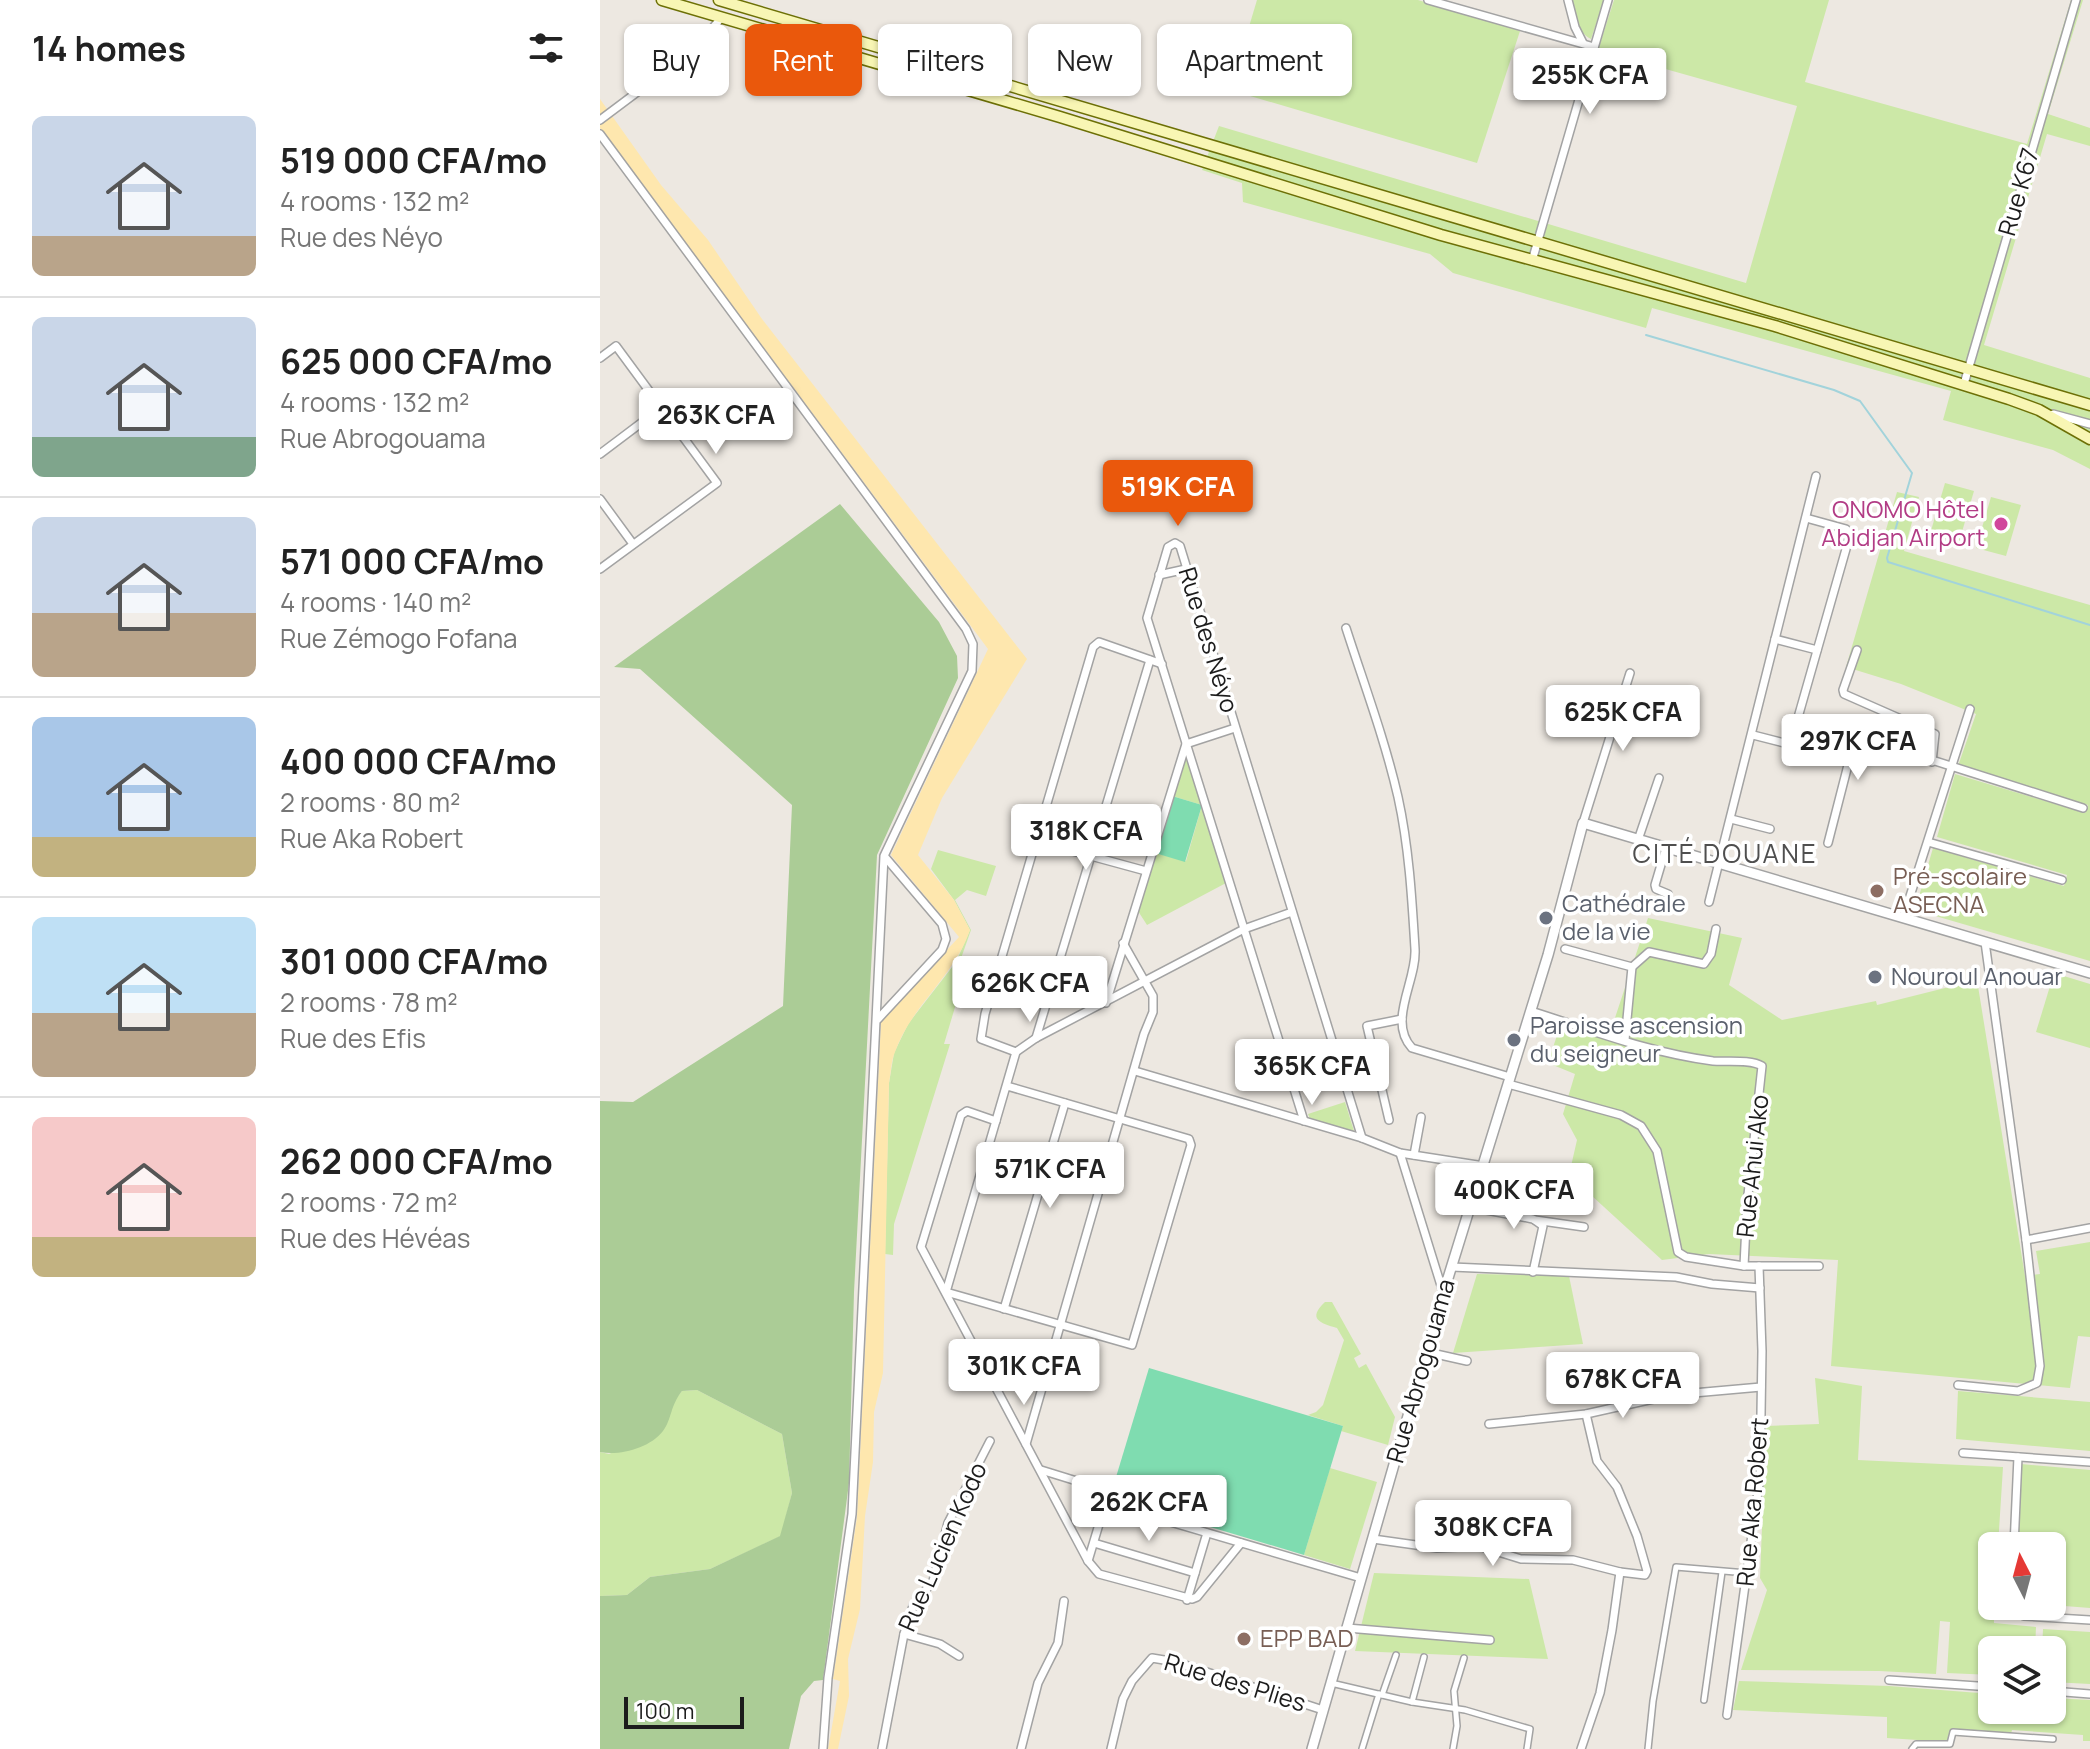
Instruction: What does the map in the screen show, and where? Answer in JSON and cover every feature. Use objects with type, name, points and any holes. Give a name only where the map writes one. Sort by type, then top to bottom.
[{"type":"main road","points":[[662,0],[1060,117],[1420,229],[1775,326],[1964,384],[2039,410],[2090,439]]},
{"type":"main road","points":[[719,0],[2090,405]]},
{"type":"main road","points":[[1420,229],[1427,210]]},
{"type":"main road","points":[[2009,399],[2015,383]]},
{"type":"street","points":[[1428,0],[1594,47]]},
{"type":"street","points":[[1568,0],[1583,44]]},
{"type":"street","points":[[1532,261],[1608,0]]},
{"type":"street","name":"Rue K67","points":[[1964,384],[2076,0]]},
{"type":"street","points":[[600,120],[696,48],[721,18]]},
{"type":"street","points":[[600,134],[966,629],[973,644],[972,671],[884,856],[852,1514],[828,1678],[823,1749]]},
{"type":"street","points":[[600,358],[616,346],[717,483],[600,569]]},
{"type":"street","points":[[600,454],[661,408]]},
{"type":"street","points":[[2039,410],[2090,424]]},
{"type":"street","points":[[1709,902],[1816,476]]},
{"type":"street","points":[[600,499],[633,544]]},
{"type":"street","points":[[1753,735],[1788,744],[1791,742],[1850,535],[1846,529],[1806,518]]},
{"type":"street","name":"Rue des Néyo","points":[[1304,1121],[1147,618],[1168,547],[1175,543],[1180,546],[1362,1138]]},
{"type":"street","points":[[1159,575],[1186,569]]},
{"type":"street","points":[[1346,628],[1399,802],[1411,888],[1415,954],[1402,1019],[1405,1041],[1412,1048],[1621,1115],[1641,1126],[1657,1151],[1678,1252],[1686,1257],[1744,1266],[1819,1266]]},
{"type":"street","points":[[1775,639],[1817,650]]},
{"type":"street","points":[[1016,1052],[984,1042],[981,1035],[1093,647],[1099,642],[1162,664]]},
{"type":"street","points":[[1857,650],[1844,694],[1889,719],[1935,734],[1932,762]]},
{"type":"street","points":[[1036,1038],[1150,660]]},
{"type":"street","name":"Rue Abrogouama","points":[[1312,1749],[1443,1294],[1531,1011],[1583,823],[1630,673]]},
{"type":"street","points":[[1903,918],[1970,709]]},
{"type":"street","points":[[1889,719],[1891,747],[1952,769],[2083,808]]},
{"type":"street","points":[[1828,843],[1858,726],[1889,719]]},
{"type":"street","points":[[1105,1003],[1186,744],[1235,728]]},
{"type":"street","points":[[1638,840],[1659,778]]},
{"type":"street","points":[[1731,819],[1770,829]]},
{"type":"street","points":[[1583,823],[2090,973]]},
{"type":"street","points":[[1036,841],[1146,871]]},
{"type":"street","points":[[1928,842],[2062,880]]},
{"type":"street","points":[[1666,848],[1655,887],[1668,894]]},
{"type":"street","points":[[878,1019],[942,950],[946,939],[942,924],[884,856]]},
{"type":"street","points":[[946,1292],[1016,1052],[1036,1038],[1244,929],[1292,912]]},
{"type":"street","points":[[1625,1040],[1632,967],[1649,952],[1704,964],[1711,954],[1716,929]]},
{"type":"street","points":[[1958,1385],[2018,1391],[2037,1383],[2040,1366],[1985,942]]},
{"type":"street","points":[[1026,1444],[1144,1034],[1153,1012],[1153,996],[1123,943]]},
{"type":"street","points":[[1565,949],[1632,967]]},
{"type":"street","name":"Rue Ahui Ako","points":[[1531,1011],[1664,1053],[1754,1062],[1762,1066],[1747,1204],[1744,1266]]},
{"type":"street","points":[[1389,1120],[1367,1026],[1402,1019]]},
{"type":"street","points":[[1135,1071],[1362,1138],[1400,1153],[1484,1166]]},
{"type":"street","points":[[946,1292],[1132,1345],[1191,1145],[1189,1139],[1007,1086]]},
{"type":"street","points":[[1004,1309],[1065,1103]]},
{"type":"street","points":[[996,1121],[967,1111],[961,1115],[922,1241],[922,1251],[1088,1561],[1099,1574],[1187,1600],[1197,1597],[1241,1543]]},
{"type":"street","points":[[1414,1155],[1421,1117]]},
{"type":"street","points":[[1400,1153],[1443,1294]]},
{"type":"street","points":[[1471,1207],[1584,1227]]},
{"type":"street","points":[[1533,1219],[1543,1226],[1533,1272]]},
{"type":"street","points":[[2026,1240],[2090,1228]]},
{"type":"street","name":"Rue Aka Robert","points":[[1727,1715],[1760,1477],[1759,1266]]},
{"type":"street","points":[[1452,1267],[1676,1277],[1760,1288]]},
{"type":"street","points":[[1427,1352],[1467,1361]]},
{"type":"street","points":[[1489,1424],[1586,1414],[1671,1395],[1761,1387]]},
{"type":"street","points":[[1373,1539],[1437,1548],[1479,1546],[1512,1557],[1573,1560],[1637,1576],[1645,1575],[1647,1571],[1637,1536],[1617,1487],[1597,1461],[1586,1414]]},
{"type":"street","name":"Rue Lucien Kodo","points":[[882,1749],[904,1634],[913,1606],[933,1581],[948,1523],[990,1441]]},
{"type":"street","points":[[1963,1453],[2090,1462]]},
{"type":"street","points":[[2015,1532],[2018,1457]]},
{"type":"street","points":[[1041,1470],[1109,1491],[1088,1561]]},
{"type":"street","points":[[1106,1503],[1361,1578]]},
{"type":"street","points":[[1187,1600],[1207,1533]]},
{"type":"street","points":[[1094,1543],[1195,1573]]},
{"type":"street","points":[[1648,1749],[1676,1567],[1748,1573]]},
{"type":"street","points":[[1581,1749],[1600,1693],[1620,1572]]},
{"type":"street","points":[[1704,1700],[1722,1572]]},
{"type":"street","points":[[1021,1749],[1038,1683],[1058,1643],[1064,1601]]},
{"type":"street","points":[[2066,1619],[2090,1620]]},
{"type":"street","points":[[1347,1628],[1490,1640]]},
{"type":"street","points":[[904,1634],[940,1644],[959,1656]]},
{"type":"street","points":[[1362,1749],[1396,1655]]},
{"type":"street","points":[[1412,1702],[1424,1657]]},
{"type":"street","name":"Rue des Plies","points":[[1111,1749],[1125,1695],[1132,1681],[1152,1658],[1176,1662],[1323,1710]]},
{"type":"street","points":[[1453,1749],[1457,1726],[1454,1691],[1464,1658]]},
{"type":"street","points":[[1889,1680],[1978,1686]]},
{"type":"street","points":[[1331,1683],[1412,1702],[1455,1708],[1530,1729],[1527,1749]]},
{"type":"street","points":[[2066,1692],[2090,1694]]},
{"type":"street","points":[[1912,1749],[1916,1744],[1950,1744],[1953,1732],[2053,1739]]},
{"type":"green space","points":[[1257,0],[1418,0],[1520,31],[1477,163],[1250,96],[1352,96],[1352,24],[1250,24]]},
{"type":"green space","points":[[1571,0],[1604,0],[1591,39],[1579,27]]},
{"type":"green space","points":[[1614,0],[1829,0],[1805,82],[2027,144],[2071,0],[2083,0],[2048,114],[2090,128],[2090,146],[2047,134],[1984,345],[2090,378],[2090,469],[2053,450],[1943,420],[1951,391],[1652,308],[1646,328],[1453,273],[1430,254],[1243,202],[1242,183],[1202,170],[1219,126],[1746,283],[1797,106],[1598,50]]},
{"type":"green space","points":[[1945,483],[1974,491],[1959,542],[1930,534]]},
{"type":"green space","points":[[1897,492],[1919,497],[1904,551],[2090,605],[2090,961],[1915,910],[1933,848],[2064,886],[2067,875],[1937,837],[1955,774],[2085,813],[2088,805],[1958,766],[1976,714],[1901,684],[1846,667]]},
{"type":"green space","points":[[1991,497],[2021,505],[2006,556],[1976,548]]},
{"type":"green space","points":[[840,504],[939,622],[957,656],[958,678],[877,855],[854,1292],[849,1483],[823,1680],[814,1681],[801,1696],[789,1749],[600,1749],[600,1596],[627,1595],[650,1577],[710,1569],[780,1536],[792,1493],[782,1434],[697,1390],[682,1391],[663,1431],[650,1442],[625,1452],[600,1452],[600,1101],[633,1102],[783,1006],[792,805],[640,669],[614,667]]},
{"type":"green space","points":[[1186,752],[1226,883],[1147,925],[1138,911],[1155,853],[1186,861],[1202,805],[1172,796]]},
{"type":"green space","points":[[1172,796],[1202,805],[1185,862],[1155,853]]},
{"type":"green space","points":[[938,850],[996,866],[986,896],[967,890],[955,900],[971,930],[959,964],[967,967],[944,1044],[950,1044],[894,1224],[893,1255],[885,1254],[889,1083],[894,1053],[908,1024],[956,962],[970,930],[954,900],[931,869]]},
{"type":"green space","points":[[1648,918],[1742,938],[1729,985],[1782,1020],[1876,1001],[1877,1005],[1977,980],[2025,1276],[2040,1274],[2036,1251],[2090,1242],[2090,1337],[2078,1336],[2070,1388],[1831,1366],[1838,1260],[1709,1254],[1662,1260],[1569,1175],[1577,1140],[1563,1114],[1575,1074],[1548,1063],[1560,1026],[1609,1036]]},
{"type":"green space","points":[[2054,973],[2090,984],[2090,1048],[2036,1032]]},
{"type":"green space","points":[[1345,1102],[1354,1131],[1310,1119],[1308,1114]]},
{"type":"green space","points":[[1477,1274],[1569,1276],[1583,1344],[1453,1353]]},
{"type":"green space","points":[[1325,1302],[1332,1302],[1361,1354],[1354,1358],[1359,1368],[1366,1364],[1395,1417],[1388,1445],[1341,1431],[1343,1426],[1308,1415],[1323,1405],[1344,1340],[1337,1328],[1318,1320],[1316,1316]]},
{"type":"green space","points":[[1149,1368],[1343,1426],[1304,1555],[1110,1497]]},
{"type":"green space","points":[[1815,1378],[1862,1386],[1858,1460],[2003,1467],[1999,1532],[1978,1532],[1978,1620],[2036,1627],[2036,1636],[1978,1636],[1978,1674],[1947,1673],[1950,1622],[1940,1621],[1936,1674],[1741,1670],[1767,1590],[1760,1578],[1766,1426],[1819,1424]]},
{"type":"green space","points":[[697,1390],[782,1434],[792,1493],[781,1536],[710,1569],[650,1577],[627,1595],[600,1596],[600,1452],[609,1454],[663,1430],[673,1402],[682,1391]]},
{"type":"green space","points":[[1958,1391],[2090,1402],[2090,1451],[1956,1439]]},
{"type":"green space","points":[[2021,1464],[2090,1470],[2090,1608],[2066,1606],[2066,1532],[2019,1532]]},
{"type":"green space","points":[[1330,1468],[1377,1482],[1350,1569],[1304,1555]]},
{"type":"green space","points":[[1374,1573],[1529,1579],[1548,1659],[1355,1651]]},
{"type":"green space","points":[[2043,1629],[2090,1632],[2090,1684],[2066,1683],[2066,1636],[2043,1636]]},
{"type":"green space","points":[[1739,1681],[1889,1686],[1978,1693],[1978,1724],[2066,1724],[2066,1699],[2090,1700],[2090,1741],[2083,1741],[2083,1735],[2012,1730],[2011,1734],[1951,1730],[1949,1742],[1887,1738],[1887,1717],[1733,1710]]},
{"type":"sand","points":[[600,99],[661,185],[708,240],[762,319],[1027,659],[942,798],[918,855],[954,900],[970,930],[954,962],[902,1035],[892,1063],[889,1083],[883,1373],[874,1412],[873,1462],[865,1516],[860,1609],[848,1659],[849,1696],[838,1749],[828,1749],[840,1681],[833,1679],[857,1517],[881,1021],[959,937],[891,855],[988,649],[600,128]]},
{"type":"waterway","points":[[1646,335],[1834,390],[1860,401],[1912,473],[1888,562],[2090,625]]},
{"type":"place","name":"ONOMO Hôtel Abidjan Airport","points":[[2001,524]]},
{"type":"place","name":"Pré-scolaire ASECNA","points":[[1877,891]]},
{"type":"place","name":"Cathédrale de la vie","points":[[1546,918]]},
{"type":"place","name":"Nouroul Anouar","points":[[1875,977]]},
{"type":"place","name":"Paroisse ascension du seigneur","points":[[1514,1040]]},
{"type":"place","name":"EPP BAD","points":[[1244,1639]]},
{"type":"district","name":"CITÉ DOUANE","points":[[1725,854]]}]
